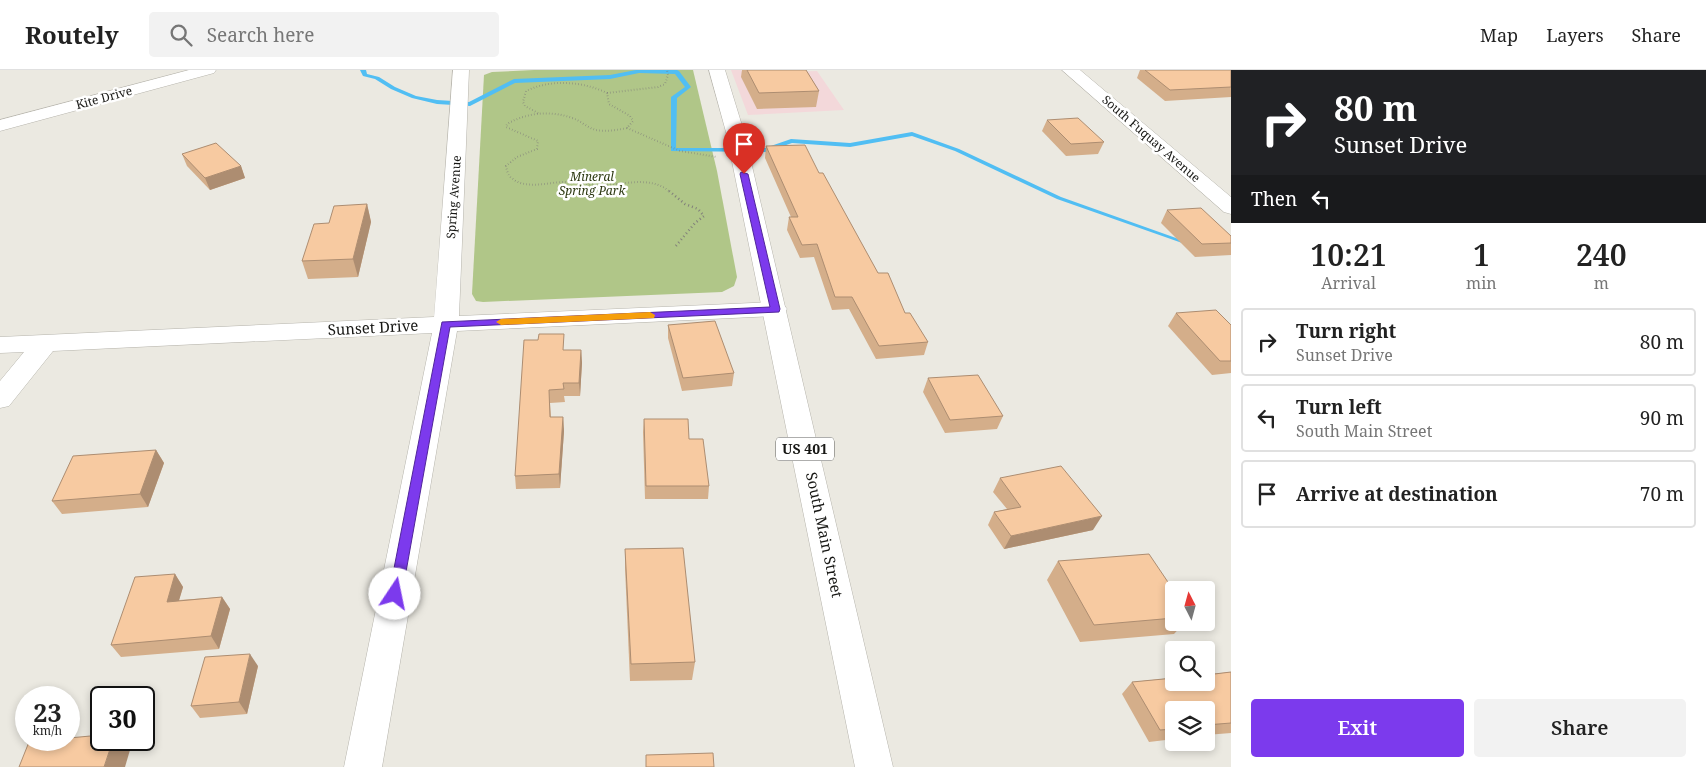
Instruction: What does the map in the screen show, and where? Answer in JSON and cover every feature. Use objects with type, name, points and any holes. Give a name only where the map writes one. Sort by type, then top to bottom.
[{"type":"street","name":"Kite Drive","points":[[0,126],[208,70]]},
{"type":"street","name":"Spring Avenue","points":[[363,767],[446,324],[461,70]]},
{"type":"street","name":"South Main Street","points":[[717,70],[728,100],[874,767]]},
{"type":"street","name":"South Fuquay Avenue","points":[[1070,70],[1231,208]]},
{"type":"street","name":"Sunset Drive","points":[[0,344],[775,309]]},
{"type":"street","points":[[0,399],[46,342]]},
{"type":"path","points":[[538,113],[525,106],[522,102],[526,91],[540,85],[571,83],[607,93],[658,87],[665,84],[668,75],[667,70]]},
{"type":"path","points":[[607,93],[609,104],[630,116],[633,121],[627,128]]},
{"type":"path","points":[[675,247],[695,223],[704,216],[702,211],[677,199],[669,189],[648,183],[597,185],[564,182],[538,185],[520,182],[509,176],[506,166],[510,161],[537,149],[539,145],[538,141],[534,138],[509,130],[506,124],[526,115],[550,113],[576,119],[596,130],[627,128],[669,148],[687,154],[740,157]]},
{"type":"shaded area","points":[[731,70],[741,70],[744,74],[817,71],[844,110],[748,115]]},
{"type":"green space","name":"Mineral Spring Park","points":[[534,70],[693,70],[717,171],[737,277],[734,286],[722,292],[476,301],[472,294],[484,75],[492,72]]},
{"type":"building","points":[[747,70],[806,70],[819,91],[759,93]]},
{"type":"building","points":[[1145,70],[1231,70],[1231,87],[1170,90]]},
{"type":"building","points":[[1078,118],[1104,142],[1071,144],[1047,120]]},
{"type":"building","points":[[216,143],[241,166],[205,178],[182,154]]},
{"type":"building","points":[[805,145],[819,173],[823,173],[878,273],[888,273],[905,313],[910,313],[928,342],[879,346],[852,297],[835,297],[817,244],[802,245],[789,217],[798,217],[766,146]]},
{"type":"building","points":[[367,204],[353,259],[302,261],[314,224],[329,223],[334,206]]},
{"type":"building","points":[[1201,208],[1231,236],[1231,243],[1202,244],[1167,210]]},
{"type":"building","points":[[1216,310],[1231,325],[1231,361],[1220,361],[1176,313]]},
{"type":"building","points":[[715,321],[734,373],[683,378],[668,325]]},
{"type":"building","points":[[539,334],[564,334],[563,350],[581,350],[579,383],[563,383],[564,389],[549,390],[550,417],[563,417],[559,474],[515,476],[524,340],[538,340]]},
{"type":"building","points":[[978,375],[1003,416],[950,420],[928,378]]},
{"type":"building","points":[[644,419],[688,419],[689,439],[703,439],[709,486],[646,486]]},
{"type":"building","points":[[156,450],[140,494],[52,501],[73,456]]},
{"type":"building","points":[[1061,466],[1102,516],[1011,536],[994,512],[1021,507],[1000,478]]},
{"type":"building","points":[[683,548],[695,662],[631,664],[625,549]]},
{"type":"building","points":[[1149,554],[1167,581],[1165,581],[1165,619],[1094,625],[1058,561]]},
{"type":"building","points":[[175,574],[167,602],[222,597],[211,636],[111,645],[135,577]]},
{"type":"building","points":[[250,654],[239,702],[191,706],[205,657]]},
{"type":"building","points":[[1231,672],[1231,723],[1215,724],[1215,701],[1165,701],[1165,730],[1160,730],[1132,682],[1165,679],[1165,691],[1215,691],[1215,674]]},
{"type":"building","points":[[90,736],[90,751],[109,751],[104,767],[19,767],[25,751],[80,751],[80,737]]},
{"type":"building","points":[[713,753],[714,767],[646,767],[646,755]]},
{"type":"waterway","points":[[363,70],[365,75],[377,78],[393,88],[414,97],[437,102],[470,104],[514,81],[610,77],[639,71],[677,72],[688,87],[674,97],[673,150],[766,150],[791,141],[850,145],[912,134],[957,150],[1059,198],[1187,243]]},
{"type":"slow traffic","points":[[501,322],[650,315]]},
{"type":"route","points":[[395,594],[446,324],[775,309],[744,174]]}]
